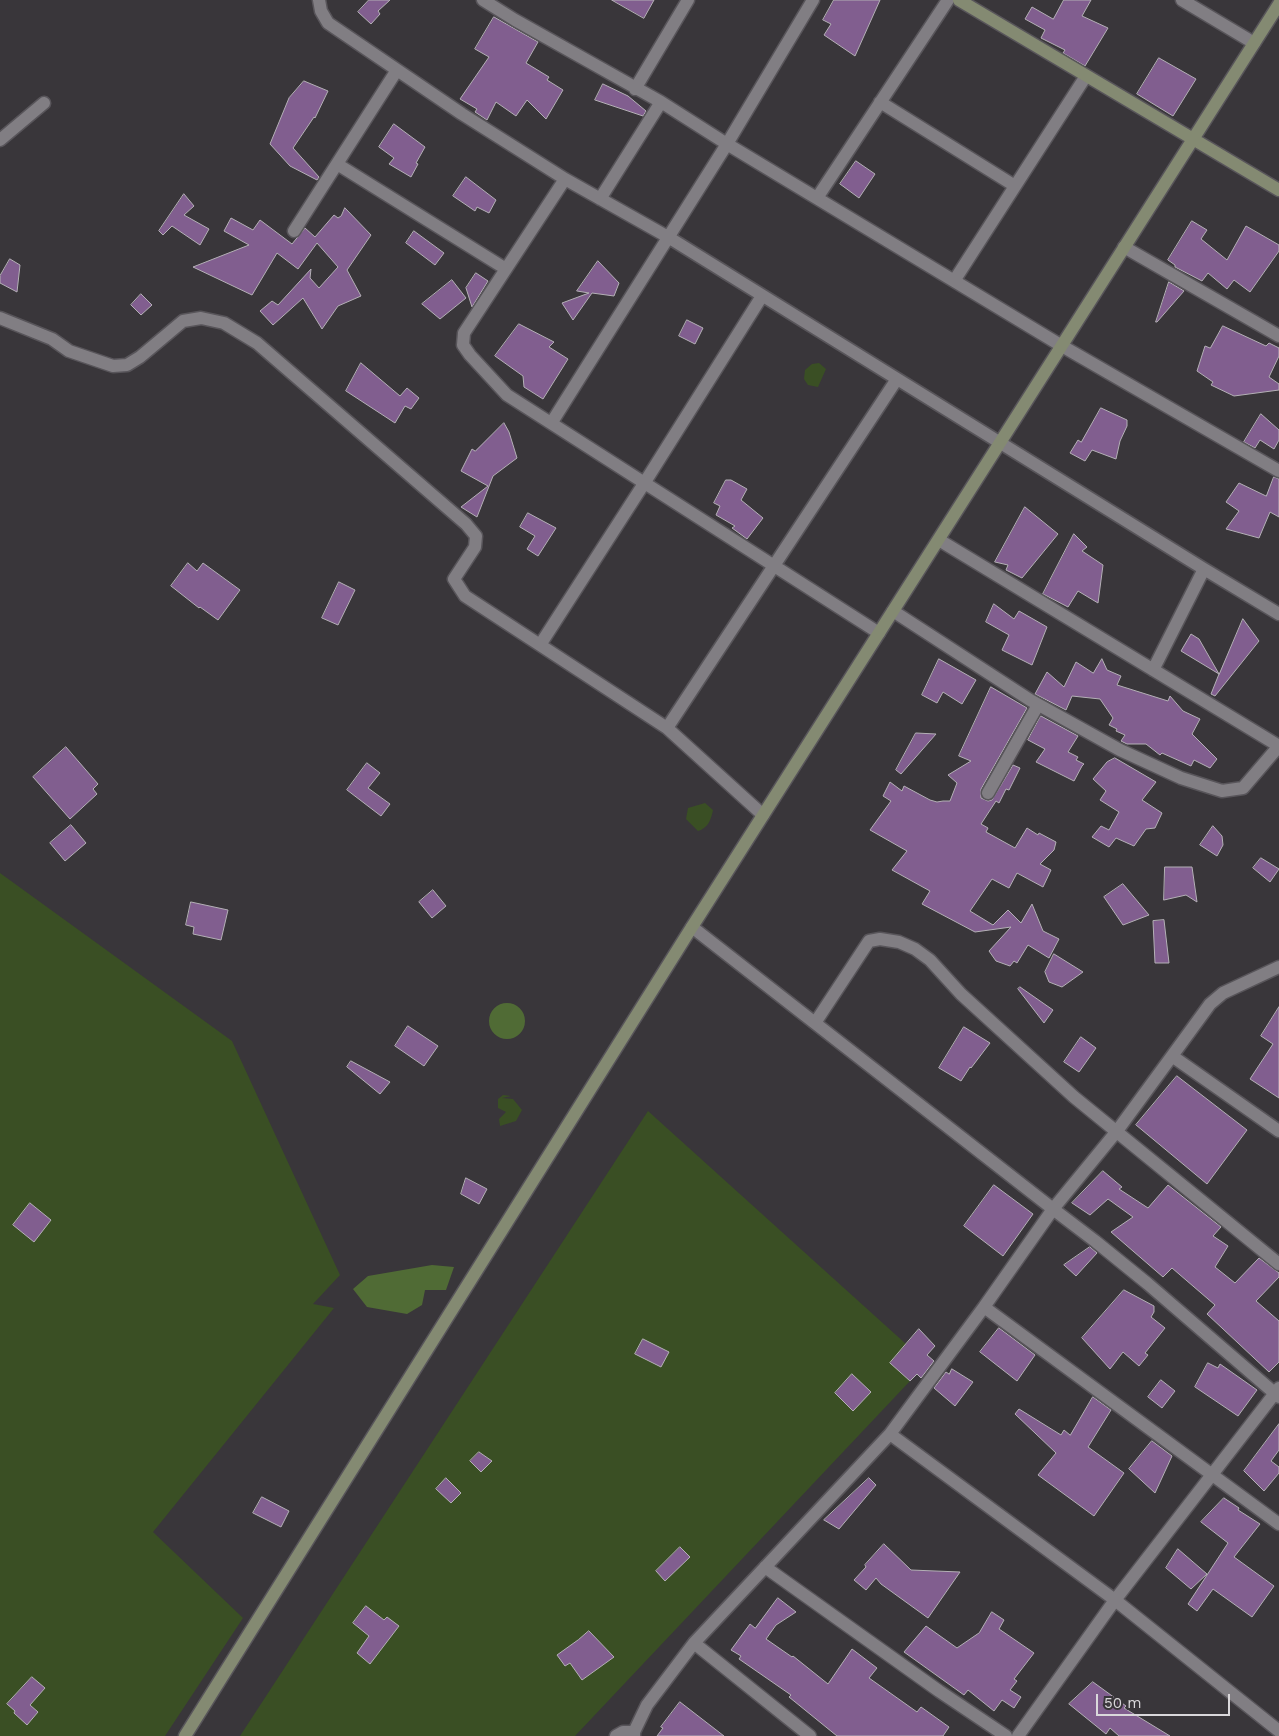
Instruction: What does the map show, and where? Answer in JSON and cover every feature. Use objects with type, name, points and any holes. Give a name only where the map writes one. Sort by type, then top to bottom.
[{"type":"street","points":[[319,0],[321,11],[328,23],[462,114],[565,179],[668,237],[1279,614]]},
{"type":"street","points":[[483,0],[661,102],[1062,346],[1279,471]]},
{"type":"street","points":[[635,88],[688,0]]},
{"type":"street","points":[[552,422],[728,144],[813,0]]},
{"type":"street","points":[[818,198],[948,0]]},
{"type":"street","points":[[959,0],[1279,190]]},
{"type":"street","points":[[1182,0],[1254,43]]},
{"type":"street","points":[[185,1736],[692,927],[1279,4]]},
{"type":"street","points":[[294,231],[398,70]]},
{"type":"street","points":[[954,281],[1086,76]]},
{"type":"street","points":[[600,199],[661,102]]},
{"type":"street","points":[[880,102],[1015,186]]},
{"type":"street","points":[[0,140],[44,104]]},
{"type":"street","points":[[338,164],[506,270]]},
{"type":"street","points":[[565,179],[464,333],[463,345],[507,395],[552,422],[879,633]]},
{"type":"street","points":[[1124,247],[1279,336]]},
{"type":"street","points":[[540,645],[762,296]]},
{"type":"street","points":[[0,318],[52,339],[69,351],[113,366],[127,365],[140,357],[183,321],[201,318],[224,323],[257,343],[466,524],[476,536],[475,548],[454,579],[465,596],[667,728],[763,815]]},
{"type":"street","points":[[667,728],[897,379]]},
{"type":"street","points":[[893,611],[1038,705],[1128,754],[1181,778],[1222,791],[1243,788],[1279,746],[938,540]]},
{"type":"street","points":[[1153,670],[1204,569]]},
{"type":"street","points":[[988,793],[1038,705]]},
{"type":"street","points":[[692,927],[1095,1241],[1278,1392],[1115,1600],[1018,1736]]},
{"type":"street","points":[[815,1023],[869,940],[880,939],[898,942],[916,949],[930,960],[944,977],[968,1000],[1074,1097],[1279,1264]]},
{"type":"street","points":[[616,1736],[623,1732],[634,1734],[647,1705],[694,1643],[890,1434],[1053,1210],[1117,1131],[1210,1004],[1223,993],[1279,967]]},
{"type":"street","points":[[1172,1056],[1279,1131]]},
{"type":"street","points":[[984,1307],[1279,1524]]},
{"type":"street","points":[[890,1434],[1115,1600],[1279,1730]]},
{"type":"street","points":[[765,1567],[939,1691],[1006,1736]]},
{"type":"street","points":[[694,1643],[810,1736]]},
{"type":"green space","points":[[819,363],[826,369],[818,387],[808,385],[804,379],[805,370],[812,364]]},
{"type":"green space","points":[[705,803],[713,810],[712,814],[707,826],[698,831],[686,819],[688,808]]},
{"type":"green space","points":[[0,873],[232,1041],[340,1275],[313,1304],[334,1308],[153,1532],[243,1618],[165,1736],[0,1736]]},
{"type":"green space","points":[[507,1003],[520,1008],[525,1021],[520,1034],[507,1039],[494,1034],[489,1021],[494,1008]]},
{"type":"green space","points":[[503,1095],[511,1096],[502,1098],[513,1099],[522,1110],[516,1121],[500,1126],[499,1119],[506,1112],[498,1108],[498,1099]]},
{"type":"green space","points":[[648,1111],[927,1363],[575,1736],[240,1736]]},
{"type":"green space","points":[[432,1265],[454,1267],[446,1290],[425,1290],[422,1305],[407,1314],[367,1307],[353,1289],[368,1276]]},
{"type":"building","points":[[369,0],[390,0],[378,11],[380,14],[371,24],[358,12]]},
{"type":"building","points":[[612,0],[654,0],[644,18]]},
{"type":"building","points":[[834,0],[880,0],[855,56],[824,35],[831,24],[823,20]]},
{"type":"building","points":[[1064,0],[1091,0],[1082,16],[1108,28],[1085,66],[1063,53],[1065,50],[1041,38],[1045,30],[1025,19],[1032,7],[1053,19]]},
{"type":"building","points":[[494,17],[538,42],[526,63],[549,77],[547,80],[563,90],[546,119],[527,100],[516,116],[496,102],[487,120],[475,112],[477,109],[460,99],[489,57],[475,49]]},
{"type":"building","points":[[1159,58],[1196,79],[1173,116],[1137,94]]},
{"type":"building","points":[[304,81],[328,91],[315,118],[293,148],[319,177],[317,180],[290,166],[270,144],[289,98]]},
{"type":"building","points":[[603,84],[628,96],[646,111],[643,116],[595,100]]},
{"type":"building","points":[[394,124],[425,147],[411,177],[389,164],[394,158],[379,147]]},
{"type":"building","points":[[856,161],[875,174],[859,198],[840,184]]},
{"type":"building","points":[[466,177],[496,200],[489,213],[477,207],[475,211],[453,196]]},
{"type":"building","points":[[184,194],[194,206],[184,215],[209,229],[200,245],[172,226],[163,235],[159,231]]},
{"type":"building","points":[[345,208],[371,235],[347,270],[361,296],[338,306],[322,329],[303,298],[273,325],[260,311],[272,301],[278,305],[311,269],[310,278],[319,288],[338,267],[317,243],[298,269],[277,253],[252,295],[193,267],[249,245],[224,231],[231,218],[253,230],[260,220],[292,244],[305,228],[315,237],[334,215],[338,218],[341,216]]},
{"type":"building","points":[[1192,221],[1207,230],[1201,239],[1227,260],[1246,226],[1279,245],[1279,251],[1250,292],[1234,280],[1227,289],[1208,273],[1202,281],[1175,267],[1168,260]]},
{"type":"building","points":[[414,231],[444,253],[435,265],[406,243]]},
{"type":"building","points":[[10,259],[20,265],[17,292],[0,283],[0,276]]},
{"type":"building","points":[[598,261],[619,283],[614,296],[592,293],[573,320],[562,303],[589,293],[577,291]]},
{"type":"building","points":[[476,273],[488,281],[472,307],[466,288]]},
{"type":"building","points":[[452,280],[466,298],[440,319],[422,304]]},
{"type":"building","points":[[1169,282],[1184,291],[1156,322]]},
{"type":"building","points":[[141,294],[152,305],[141,315],[131,305]]},
{"type":"building","points":[[687,320],[703,328],[695,344],[679,336]]},
{"type":"building","points":[[519,324],[554,342],[549,347],[568,359],[543,399],[524,387],[523,376],[495,356]]},
{"type":"building","points":[[1223,326],[1266,346],[1269,343],[1279,348],[1279,356],[1269,377],[1279,384],[1279,390],[1234,396],[1211,385],[1213,382],[1197,371],[1205,346],[1210,348]]},
{"type":"building","points":[[361,363],[400,396],[407,388],[419,398],[411,409],[405,406],[395,423],[346,391]]},
{"type":"building","points":[[1101,408],[1127,420],[1127,426],[1120,441],[1116,459],[1092,450],[1085,461],[1070,453],[1078,440],[1081,442]]},
{"type":"building","points":[[1261,414],[1279,430],[1279,440],[1274,449],[1260,440],[1255,448],[1244,442]]},
{"type":"building","points":[[504,423],[509,432],[517,458],[493,476],[477,517],[461,507],[488,486],[461,471],[472,449],[475,451]]},
{"type":"building","points":[[1274,477],[1279,479],[1279,517],[1270,512],[1259,538],[1226,529],[1239,511],[1226,502],[1239,483],[1266,496]]},
{"type":"building","points":[[726,480],[731,480],[747,489],[741,500],[763,518],[747,539],[732,528],[735,526],[716,515],[720,506],[714,503]]},
{"type":"building","points":[[1025,507],[1058,534],[1022,578],[1006,570],[1008,565],[995,562]]},
{"type":"building","points":[[528,513],[556,528],[538,556],[527,549],[535,536],[520,527]]},
{"type":"building","points":[[1074,534],[1087,547],[1082,551],[1103,565],[1098,603],[1078,591],[1068,607],[1043,594]]},
{"type":"building","points":[[188,563],[197,571],[203,563],[240,590],[218,620],[171,586]]},
{"type":"building","points":[[339,582],[355,590],[338,625],[322,618]]},
{"type":"building","points":[[994,604],[1014,619],[1019,611],[1047,627],[1032,665],[1002,650],[1009,635],[986,622]]},
{"type":"building","points":[[1243,619],[1259,641],[1215,696],[1211,694]]},
{"type":"building","points":[[1191,634],[1199,639],[1219,674],[1181,651]]},
{"type":"building","points":[[939,659],[976,680],[962,704],[943,692],[937,703],[922,695]]},
{"type":"building","points":[[1102,659],[1107,670],[1121,676],[1117,685],[1168,701],[1170,696],[1183,711],[1200,719],[1192,734],[1217,759],[1210,768],[1194,760],[1191,766],[1162,753],[1160,755],[1146,744],[1127,744],[1121,741],[1125,735],[1109,725],[1113,718],[1100,699],[1072,696],[1066,710],[1035,694],[1047,672],[1064,687],[1076,662],[1093,673]]},
{"type":"building","points":[[991,687],[1027,708],[981,789],[981,798],[988,801],[992,800],[1013,765],[1020,768],[1009,790],[1006,789],[999,803],[996,801],[981,824],[988,828],[986,832],[1015,848],[1027,828],[1038,835],[1039,833],[1056,842],[1054,850],[1040,864],[1051,870],[1043,887],[1017,873],[1009,888],[992,879],[970,911],[993,925],[1008,910],[1021,923],[1032,904],[1043,931],[1059,939],[1049,958],[1028,945],[1017,963],[1014,961],[1010,966],[996,961],[989,951],[1011,927],[975,932],[922,904],[930,891],[892,870],[907,851],[870,830],[891,801],[883,796],[890,782],[902,791],[904,786],[930,800],[937,802],[950,801],[957,783],[948,775],[971,761],[959,756]]},
{"type":"building","points":[[1041,716],[1078,736],[1068,752],[1078,757],[1076,760],[1084,764],[1074,781],[1036,762],[1045,749],[1028,740]]},
{"type":"building","points":[[916,733],[936,734],[901,774],[896,770]]},
{"type":"building","points":[[66,747],[98,784],[93,789],[97,794],[70,819],[33,777]]},
{"type":"building","points":[[1115,758],[1156,782],[1142,800],[1162,813],[1155,828],[1146,829],[1134,846],[1116,838],[1109,847],[1092,837],[1101,826],[1109,830],[1119,812],[1100,800],[1106,791],[1093,779],[1107,762]]},
{"type":"building","points":[[367,763],[380,773],[368,788],[390,804],[381,816],[347,790]]},
{"type":"building","points":[[71,825],[86,843],[65,861],[50,843]]},
{"type":"building","points":[[1213,826],[1222,836],[1223,845],[1217,856],[1200,845]]},
{"type":"building","points":[[1261,858],[1279,869],[1270,882],[1253,868]]},
{"type":"building","points":[[1165,867],[1192,867],[1197,902],[1186,895],[1164,900]]},
{"type":"building","points":[[1123,884],[1149,915],[1123,925],[1104,897]]},
{"type":"building","points":[[433,890],[446,906],[432,918],[419,902]]},
{"type":"building","points":[[191,902],[228,910],[221,940],[193,934],[194,927],[186,925]]},
{"type":"building","points":[[1164,920],[1169,963],[1155,963],[1153,921]]},
{"type":"building","points":[[1054,954],[1083,972],[1062,987],[1049,982],[1045,972]]},
{"type":"building","points":[[1020,987],[1053,1010],[1044,1023],[1018,989]]},
{"type":"building","points":[[1279,1007],[1279,1098],[1250,1079],[1273,1044],[1261,1036]]},
{"type":"building","points":[[408,1026],[438,1046],[424,1066],[395,1046]]},
{"type":"building","points":[[964,1027],[990,1043],[961,1081],[939,1068]]},
{"type":"building","points":[[1081,1037],[1096,1048],[1079,1072],[1064,1062]]},
{"type":"building","points":[[351,1061],[390,1082],[380,1094],[347,1067]]},
{"type":"building","points":[[1177,1076],[1247,1130],[1207,1184],[1136,1125]]},
{"type":"building","points":[[1103,1171],[1122,1187],[1119,1189],[1148,1208],[1168,1185],[1221,1227],[1213,1236],[1228,1246],[1215,1267],[1235,1283],[1259,1258],[1279,1273],[1279,1277],[1256,1301],[1279,1321],[1279,1362],[1269,1372],[1207,1314],[1215,1305],[1172,1268],[1163,1277],[1111,1232],[1133,1217],[1108,1199],[1090,1215],[1072,1203]]},
{"type":"building","points":[[466,1178],[487,1189],[479,1204],[461,1194]]},
{"type":"building","points":[[994,1185],[1033,1214],[1003,1256],[964,1226]]},
{"type":"building","points":[[30,1203],[51,1220],[34,1242],[13,1225]]},
{"type":"building","points":[[1090,1247],[1097,1253],[1076,1276],[1064,1265]]},
{"type":"building","points":[[1124,1290],[1154,1306],[1154,1312],[1151,1317],[1165,1328],[1145,1353],[1148,1355],[1139,1366],[1123,1352],[1110,1369],[1082,1338]]},
{"type":"building","points":[[999,1328],[1035,1355],[1017,1381],[980,1352]]},
{"type":"building","points":[[919,1329],[935,1346],[927,1355],[934,1361],[921,1378],[917,1374],[910,1381],[890,1363]]},
{"type":"building","points":[[643,1339],[669,1352],[661,1367],[635,1354]]},
{"type":"building","points":[[1208,1363],[1218,1368],[1220,1364],[1257,1390],[1238,1416],[1195,1387]]},
{"type":"building","points":[[952,1369],[973,1382],[955,1406],[934,1388],[946,1372],[949,1374]]},
{"type":"building","points":[[852,1374],[871,1392],[853,1411],[835,1393]]},
{"type":"building","points":[[1161,1380],[1175,1391],[1162,1408],[1148,1397]]},
{"type":"building","points":[[1093,1397],[1111,1410],[1088,1447],[1124,1473],[1094,1516],[1038,1475],[1056,1453],[1015,1414],[1019,1409],[1061,1435],[1064,1430],[1070,1435]]},
{"type":"building","points":[[1279,1424],[1279,1450],[1271,1461],[1279,1467],[1279,1473],[1264,1491],[1244,1471]]},
{"type":"building","points":[[1152,1441],[1172,1456],[1155,1493],[1129,1469]]},
{"type":"building","points":[[479,1452],[492,1461],[481,1472],[470,1461]]},
{"type":"building","points":[[446,1478],[461,1493],[451,1503],[436,1489]]},
{"type":"building","points":[[869,1478],[876,1485],[839,1529],[824,1520]]},
{"type":"building","points":[[262,1497],[289,1511],[281,1527],[253,1513]]},
{"type":"building","points":[[1224,1498],[1239,1508],[1238,1510],[1260,1524],[1234,1557],[1274,1586],[1252,1617],[1213,1589],[1197,1611],[1188,1604],[1228,1543],[1201,1522]]},
{"type":"building","points":[[884,1544],[911,1570],[960,1572],[928,1618],[881,1584],[876,1578],[866,1590],[854,1580]]},
{"type":"building","points":[[680,1547],[690,1557],[665,1581],[656,1571]]},
{"type":"building","points":[[1178,1549],[1207,1574],[1191,1589],[1166,1568]]},
{"type":"building","points":[[778,1598],[796,1612],[776,1625],[766,1639],[793,1656],[828,1684],[852,1649],[877,1668],[869,1678],[917,1712],[921,1707],[949,1727],[943,1736],[837,1736],[789,1697],[791,1695],[739,1659],[741,1656],[731,1650],[750,1624],[755,1628]]},
{"type":"building","points":[[366,1606],[384,1620],[387,1617],[399,1626],[370,1664],[357,1653],[369,1636],[353,1623]]},
{"type":"building","points":[[992,1612],[1004,1620],[999,1629],[1034,1653],[1014,1679],[1017,1681],[1010,1690],[1021,1697],[1014,1708],[1002,1700],[994,1711],[968,1690],[964,1695],[904,1652],[926,1626],[957,1648],[979,1633]]},
{"type":"building","points":[[589,1631],[614,1657],[582,1680],[570,1663],[565,1666],[557,1655]]},
{"type":"building","points":[[32,1677],[45,1688],[30,1705],[38,1712],[27,1725],[7,1704]]},
{"type":"building","points":[[1093,1682],[1126,1706],[1124,1708],[1170,1736],[1119,1736],[1110,1728],[1106,1734],[1069,1704]]},
{"type":"building","points":[[680,1702],[724,1736],[657,1736],[663,1728],[661,1727]]}]
